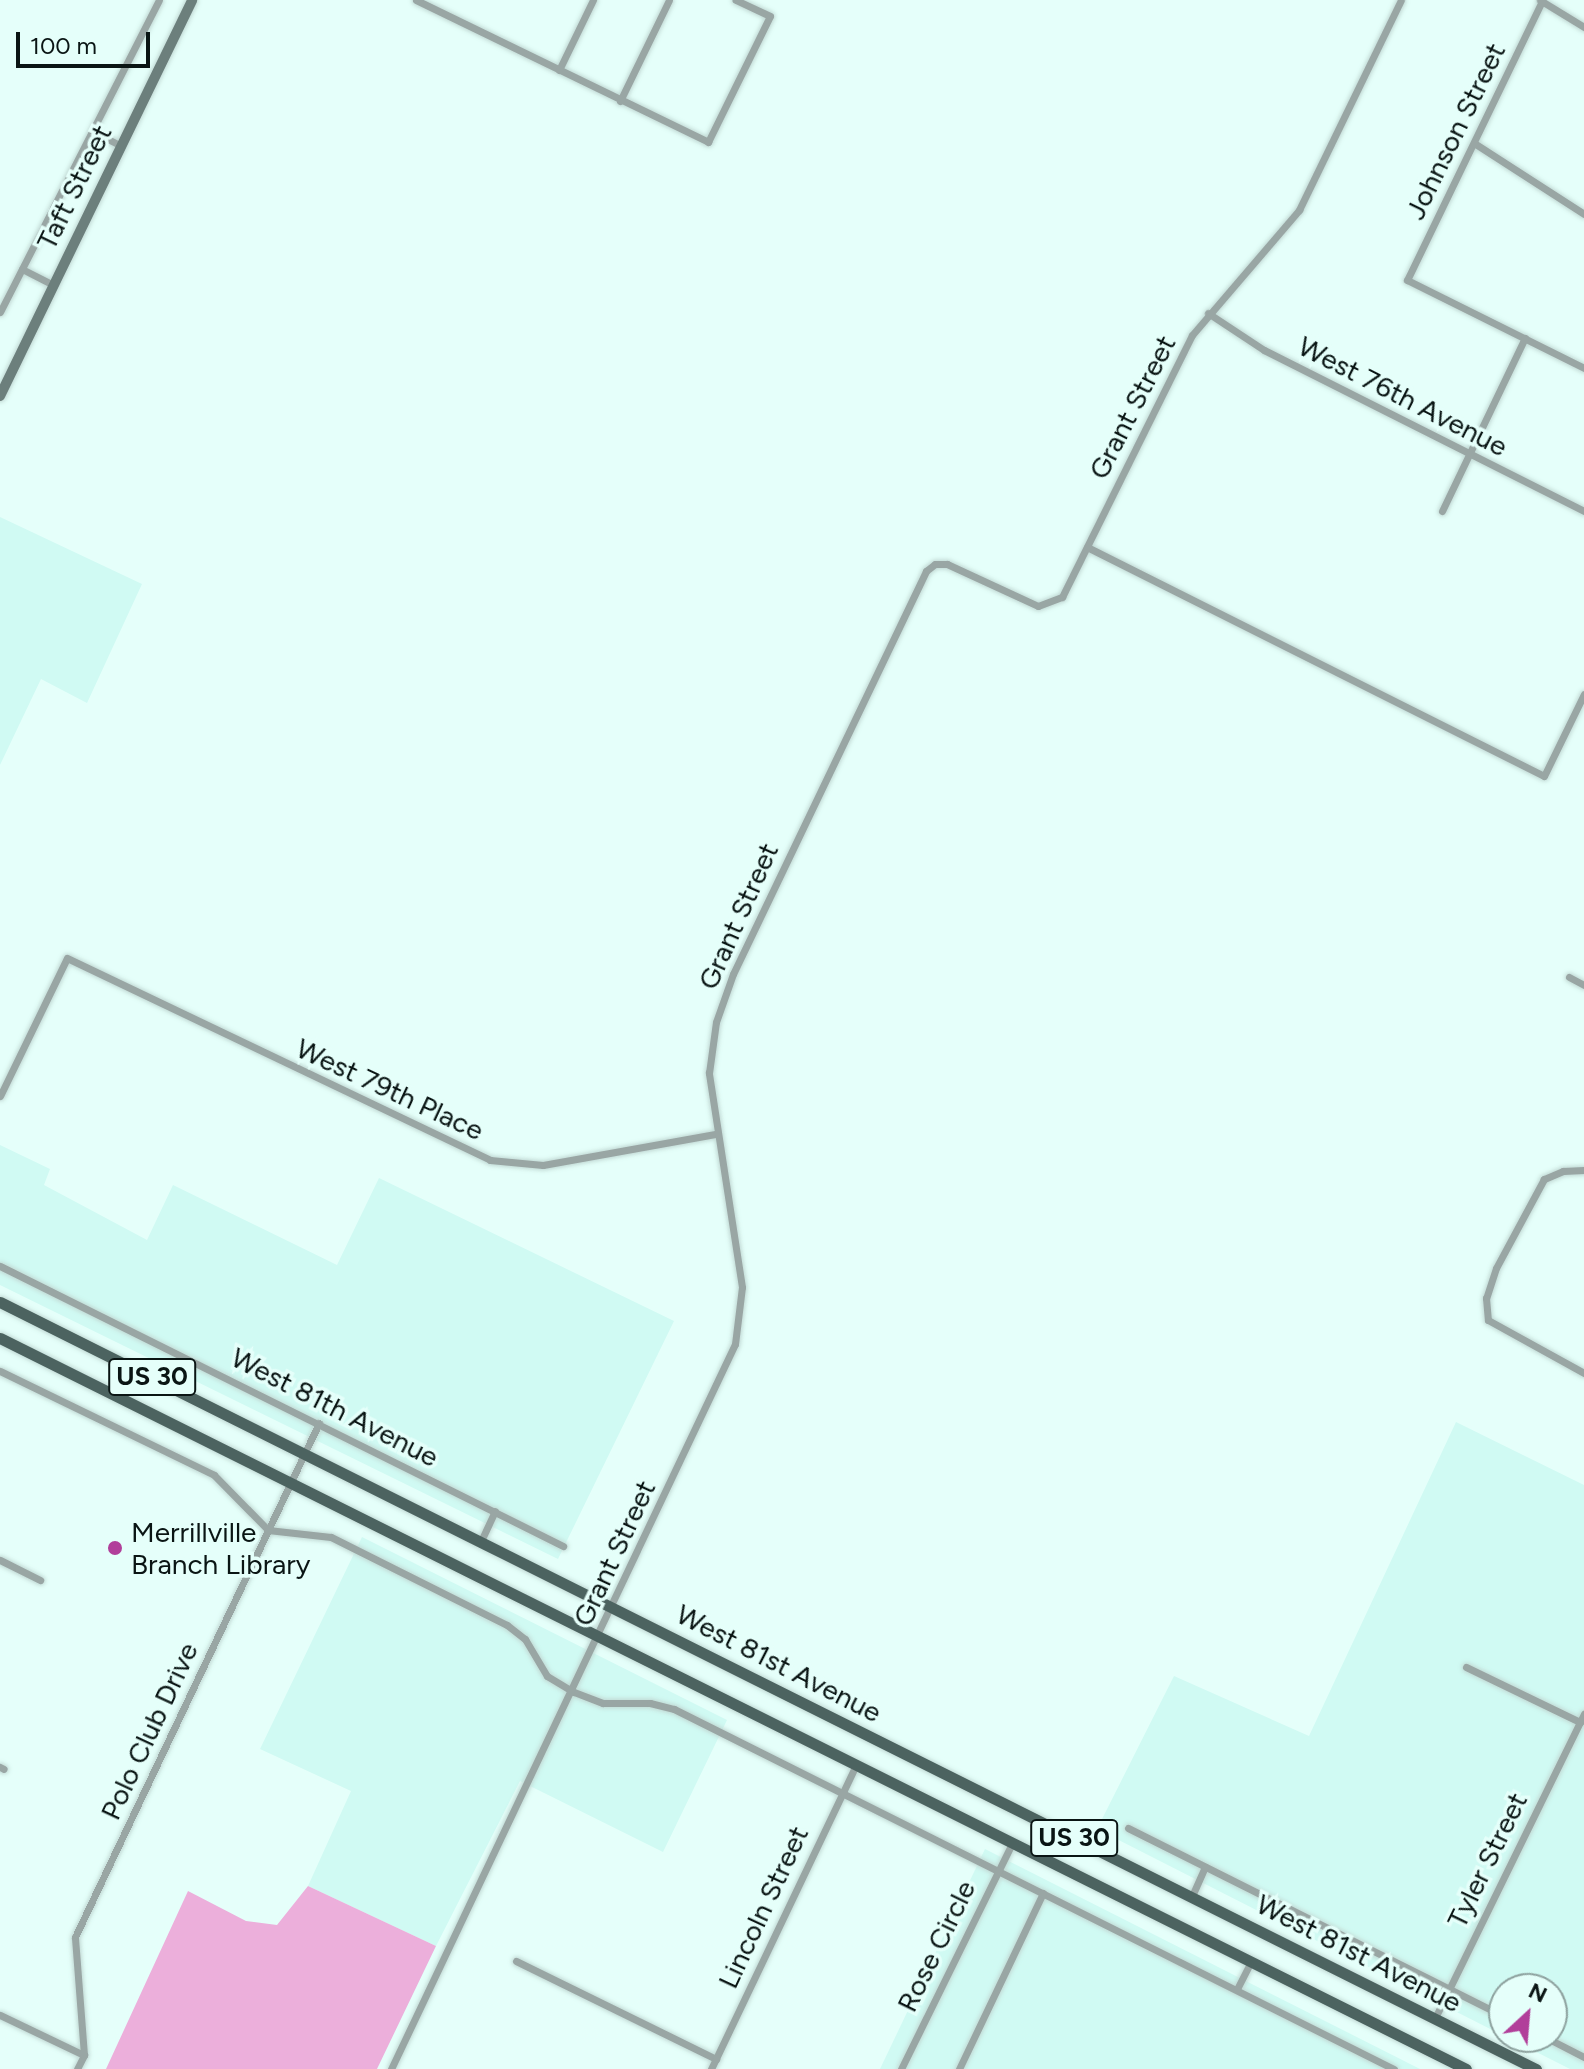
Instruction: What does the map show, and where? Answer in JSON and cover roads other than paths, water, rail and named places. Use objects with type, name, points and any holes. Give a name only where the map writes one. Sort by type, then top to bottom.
[{"type":"main road","name":"Taft Street","points":[[0,396],[192,0]]},
{"type":"main road","name":"West 81st Avenue","points":[[0,1302],[1536,2069]]},
{"type":"main road","name":"West 81st Avenue","points":[[0,1338],[1466,2069]]},
{"type":"street","points":[[0,312],[159,0]]},
{"type":"street","points":[[416,0],[430,3],[620,101],[708,142],[770,16],[735,0]]},
{"type":"street","points":[[559,70],[593,0]]},
{"type":"street","points":[[620,101],[669,0]]},
{"type":"street","name":"Grant Street","points":[[391,2069],[600,1637],[738,1332],[740,1275],[715,1134],[709,1073],[716,1022],[733,974],[926,571],[935,564],[947,564],[1029,604],[1045,606],[1062,597],[1208,313],[1299,210],[1401,0]]},
{"type":"street","points":[[1541,0],[1584,27]]},
{"type":"street","name":"Johnson Street","points":[[1525,338],[1407,280],[1541,0]]},
{"type":"street","points":[[94,132],[120,145]]},
{"type":"street","points":[[1474,143],[1584,214]]},
{"type":"street","points":[[22,269],[53,285]]},
{"type":"street","name":"West 76th Avenue","points":[[1208,313],[1264,350],[1584,511]]},
{"type":"street","points":[[1442,511],[1525,338],[1584,368]]},
{"type":"street","points":[[1087,547],[1544,776],[1584,694]]},
{"type":"street","name":"West 79th Place","points":[[0,1096],[67,958],[490,1160],[543,1165],[715,1134]]},
{"type":"street","points":[[1569,977],[1584,985]]},
{"type":"street","points":[[1584,1170],[1563,1171],[1544,1179],[1529,1200],[1496,1268],[1486,1298],[1488,1320],[1584,1373]]},
{"type":"street","name":"West 81th Avenue","points":[[0,1266],[563,1546]]},
{"type":"street","points":[[0,1371],[214,1475],[268,1530],[331,1537],[507,1625],[525,1639],[547,1676],[574,1692],[603,1703],[667,1706],[1394,2069]]},
{"type":"street","name":"Polo Club Drive","points":[[84,2055],[75,1937],[319,1423]]},
{"type":"street","points":[[481,1541],[495,1511]]},
{"type":"street","points":[[0,1560],[40,1580]]},
{"type":"street","points":[[1466,1667],[1582,1718]]},
{"type":"street","name":"Tyler Street","points":[[1435,2018],[1582,1718]]},
{"type":"street","name":"Lincoln Street","points":[[711,2069],[856,1765]]},
{"type":"street","points":[[1128,1828],[1488,2008]]},
{"type":"street","name":"Rose Circle","points":[[901,2069],[1012,1843]]},
{"type":"street","points":[[1192,1896],[1205,1867]]},
{"type":"street","points":[[959,2069],[1043,1893]]},
{"type":"street","points":[[516,1961],[716,2059]]},
{"type":"street","points":[[1237,1989],[1251,1962]]},
{"type":"street","points":[[0,2015],[84,2055],[77,2069]]},
{"type":"place","name":"Merrillville Branch Library","points":[[115,1548]]}]
